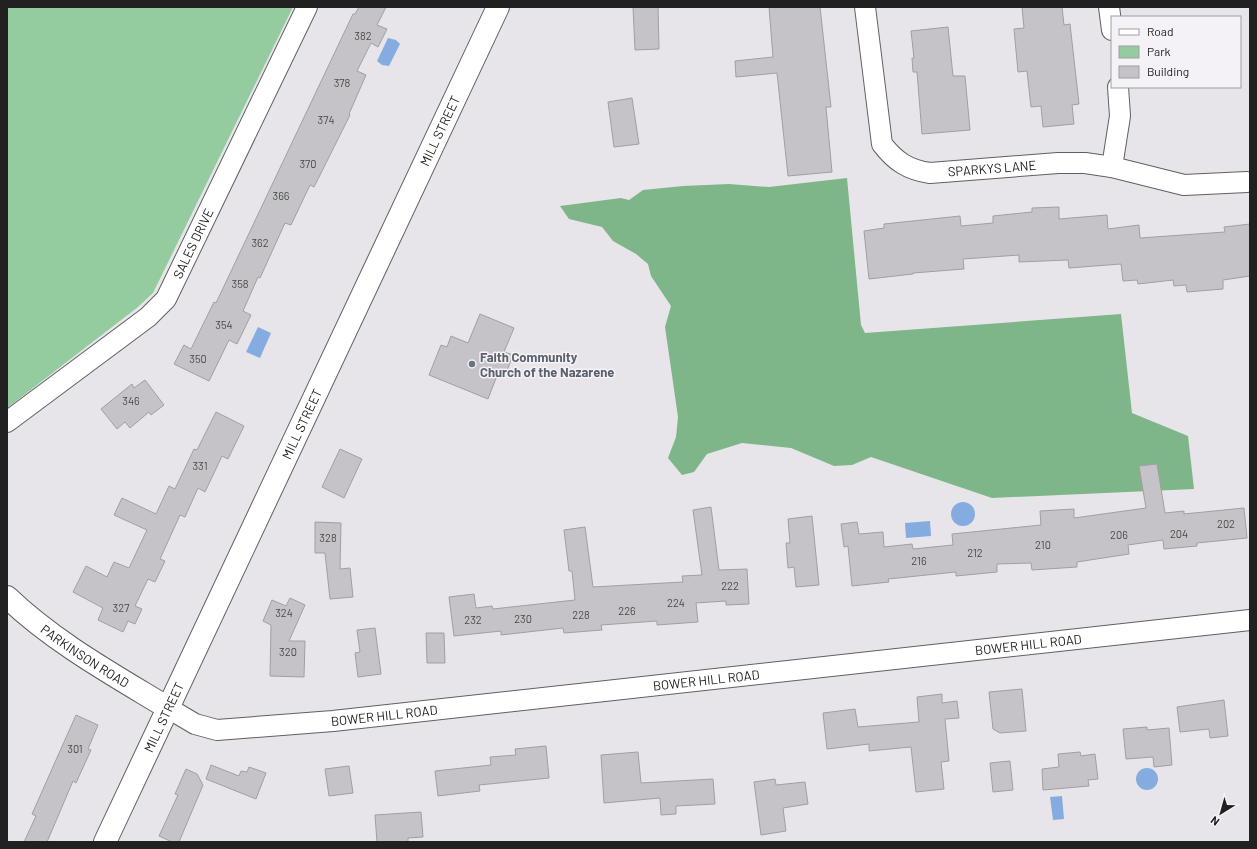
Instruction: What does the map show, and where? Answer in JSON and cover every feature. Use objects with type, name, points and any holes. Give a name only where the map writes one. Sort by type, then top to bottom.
[{"type":"main road","name":"MILL STREET","points":[[105,842],[498,7]]},
{"type":"main road","name":"PARKINSON ROAD","points":[[7,597],[27,616],[56,637],[168,708]]},
{"type":"street","name":"SALES DRIVE","points":[[7,422],[148,316],[166,299],[306,7]]},
{"type":"street","name":"SPARKYS LANE","points":[[865,7],[882,144],[890,155],[903,165],[915,171],[930,173],[1058,163],[1085,163],[1184,185],[1247,182]]},
{"type":"street","points":[[1109,7],[1111,22]]},
{"type":"street","points":[[1112,168],[1120,116],[1118,88]]},
{"type":"street","name":"BOWER HILL ROAD","points":[[168,708],[195,724],[217,730],[333,721],[1250,620]]},
{"type":"green space","points":[[7,7],[293,7],[153,293],[138,307],[7,408]]},
{"type":"green space","points":[[847,178],[861,325],[865,333],[1121,314],[1132,413],[1188,436],[1194,489],[992,498],[871,457],[852,465],[834,466],[791,448],[742,443],[707,454],[694,472],[682,475],[668,458],[676,437],[678,417],[665,327],[671,306],[651,276],[648,264],[636,254],[613,241],[602,227],[569,219],[560,206],[621,198],[629,200],[643,190],[683,186],[729,184],[769,187]]},
{"type":"water","points":[[388,38],[396,40],[400,44],[389,66],[382,65],[377,61]]},
{"type":"water","points":[[258,327],[271,333],[260,358],[246,352]]},
{"type":"water","points":[[963,502],[971,506],[975,514],[971,522],[963,526],[955,522],[951,514],[955,506]]},
{"type":"water","points":[[930,521],[931,536],[906,538],[905,523]]},
{"type":"water","points":[[1147,768],[1155,771],[1158,779],[1155,787],[1147,790],[1139,787],[1136,779],[1139,771]]},
{"type":"water","points":[[1062,796],[1064,819],[1053,820],[1050,797]]},
{"type":"building","points":[[359,7],[386,7],[377,25],[387,29],[378,47],[371,43],[357,71],[366,75],[349,114],[350,115],[314,187],[310,185],[291,225],[285,223],[260,278],[258,277],[243,311],[251,315],[237,344],[229,340],[209,381],[174,364],[184,345],[191,349],[214,302],[216,303],[353,14],[355,14]]},
{"type":"building","points":[[633,7],[658,7],[659,49],[635,50]]},
{"type":"building","points":[[769,7],[820,7],[831,107],[826,107],[832,172],[788,176],[777,73],[736,77],[735,61],[773,57]]},
{"type":"building","points":[[1022,7],[1062,7],[1064,25],[1070,24],[1079,104],[1072,105],[1074,124],[1043,127],[1041,106],[1031,107],[1027,71],[1018,72],[1014,29],[1024,28]]},
{"type":"building","points":[[948,27],[953,76],[965,76],[970,130],[922,134],[917,72],[913,72],[912,58],[914,58],[911,31]]},
{"type":"building","points":[[632,98],[639,144],[614,147],[608,102]]},
{"type":"building","points":[[1059,207],[1059,219],[1107,215],[1108,229],[1139,225],[1140,238],[1225,232],[1224,227],[1250,224],[1250,276],[1223,280],[1223,289],[1187,292],[1186,285],[1174,286],[1173,280],[1138,284],[1137,280],[1123,281],[1121,264],[1069,268],[1068,260],[1019,262],[1019,255],[963,259],[964,269],[913,273],[869,279],[864,231],[884,228],[884,224],[960,216],[961,226],[993,223],[993,216],[1032,212],[1032,208]]},
{"type":"building","name":"Faith Community Church of the Nazarene","points":[[480,314],[514,328],[504,352],[513,355],[505,376],[498,373],[488,399],[429,375],[441,345],[447,347],[451,336],[468,343]]},
{"type":"building","points":[[145,380],[164,405],[151,415],[149,412],[130,428],[125,422],[117,429],[101,409],[132,384],[134,388]]},
{"type":"building","points":[[216,412],[244,426],[228,459],[222,456],[205,492],[198,488],[185,517],[180,515],[160,559],[165,561],[155,582],[148,579],[135,606],[142,609],[135,624],[128,621],[123,632],[98,620],[103,608],[73,592],[86,566],[107,577],[114,562],[129,568],[147,530],[114,515],[122,498],[156,514],[169,486],[175,489],[194,449],[197,450]]},
{"type":"building","points":[[340,449],[362,459],[344,498],[322,487]]},
{"type":"building","points":[[1157,464],[1165,513],[1184,511],[1184,514],[1244,508],[1247,538],[1197,543],[1197,546],[1164,549],[1163,540],[1128,545],[1129,554],[1077,562],[1077,567],[1032,570],[1031,563],[997,564],[997,572],[956,576],[956,572],[888,579],[889,582],[852,586],[848,546],[844,547],[841,524],[857,522],[859,534],[883,532],[884,547],[912,544],[913,549],[953,545],[952,534],[1041,525],[1040,511],[1074,509],[1074,518],[1146,508],[1139,466]]},
{"type":"building","points":[[711,507],[719,570],[747,569],[749,604],[726,605],[726,601],[696,603],[698,622],[657,625],[657,621],[601,625],[602,630],[564,633],[563,628],[501,635],[501,631],[454,636],[449,597],[474,594],[476,608],[492,606],[493,609],[575,600],[572,571],[569,571],[564,530],[585,527],[593,587],[683,582],[682,576],[702,575],[693,510]]},
{"type":"building","points":[[812,516],[819,585],[796,587],[794,567],[788,568],[786,543],[790,543],[788,519]]},
{"type":"building","points":[[315,522],[341,523],[340,569],[350,568],[353,597],[330,599],[325,553],[315,553]]},
{"type":"building","points":[[290,598],[305,605],[289,641],[305,641],[304,677],[270,676],[271,625],[263,621],[272,600],[286,606]]},
{"type":"building","points":[[375,628],[381,674],[358,677],[355,653],[360,652],[357,630]]},
{"type":"building","points":[[426,633],[444,633],[445,663],[427,663]]},
{"type":"building","points":[[1022,689],[1026,731],[1000,733],[993,729],[989,692]]},
{"type":"building","points":[[942,694],[942,703],[957,701],[959,718],[945,719],[949,761],[941,762],[944,789],[916,792],[911,747],[869,751],[869,744],[827,749],[823,713],[855,709],[858,727],[919,722],[917,697]]},
{"type":"building","points":[[1224,700],[1228,736],[1210,738],[1209,729],[1180,732],[1177,707]]},
{"type":"building","points":[[76,715],[98,725],[88,749],[91,750],[76,783],[73,781],[47,842],[24,842],[36,816],[32,814]]},
{"type":"building","points":[[1147,727],[1147,730],[1169,728],[1172,765],[1154,767],[1153,757],[1126,759],[1123,729]]},
{"type":"building","points":[[546,746],[549,778],[479,785],[480,791],[438,796],[435,771],[491,765],[490,757],[516,755],[515,749]]},
{"type":"building","points":[[638,752],[641,783],[713,779],[715,804],[676,806],[676,814],[661,815],[660,798],[604,803],[601,755]]},
{"type":"building","points":[[1080,752],[1081,756],[1095,754],[1098,779],[1088,780],[1089,786],[1043,790],[1042,769],[1059,767],[1058,754]]},
{"type":"building","points":[[1010,761],[1013,790],[993,792],[990,763]]},
{"type":"building","points":[[211,765],[239,776],[241,771],[247,772],[249,767],[266,773],[256,799],[206,779]]},
{"type":"building","points":[[349,766],[353,793],[329,796],[325,769]]},
{"type":"building","points":[[186,769],[197,774],[203,785],[179,842],[172,842],[159,836],[178,795],[175,794]]},
{"type":"building","points":[[775,779],[776,785],[805,782],[808,804],[783,808],[786,831],[761,835],[754,782]]},
{"type":"building","points":[[421,812],[423,837],[408,838],[408,842],[377,842],[375,815]]},
{"type":"place","name":"Faith Community Church of the Nazarene","points":[[472,364]]}]
